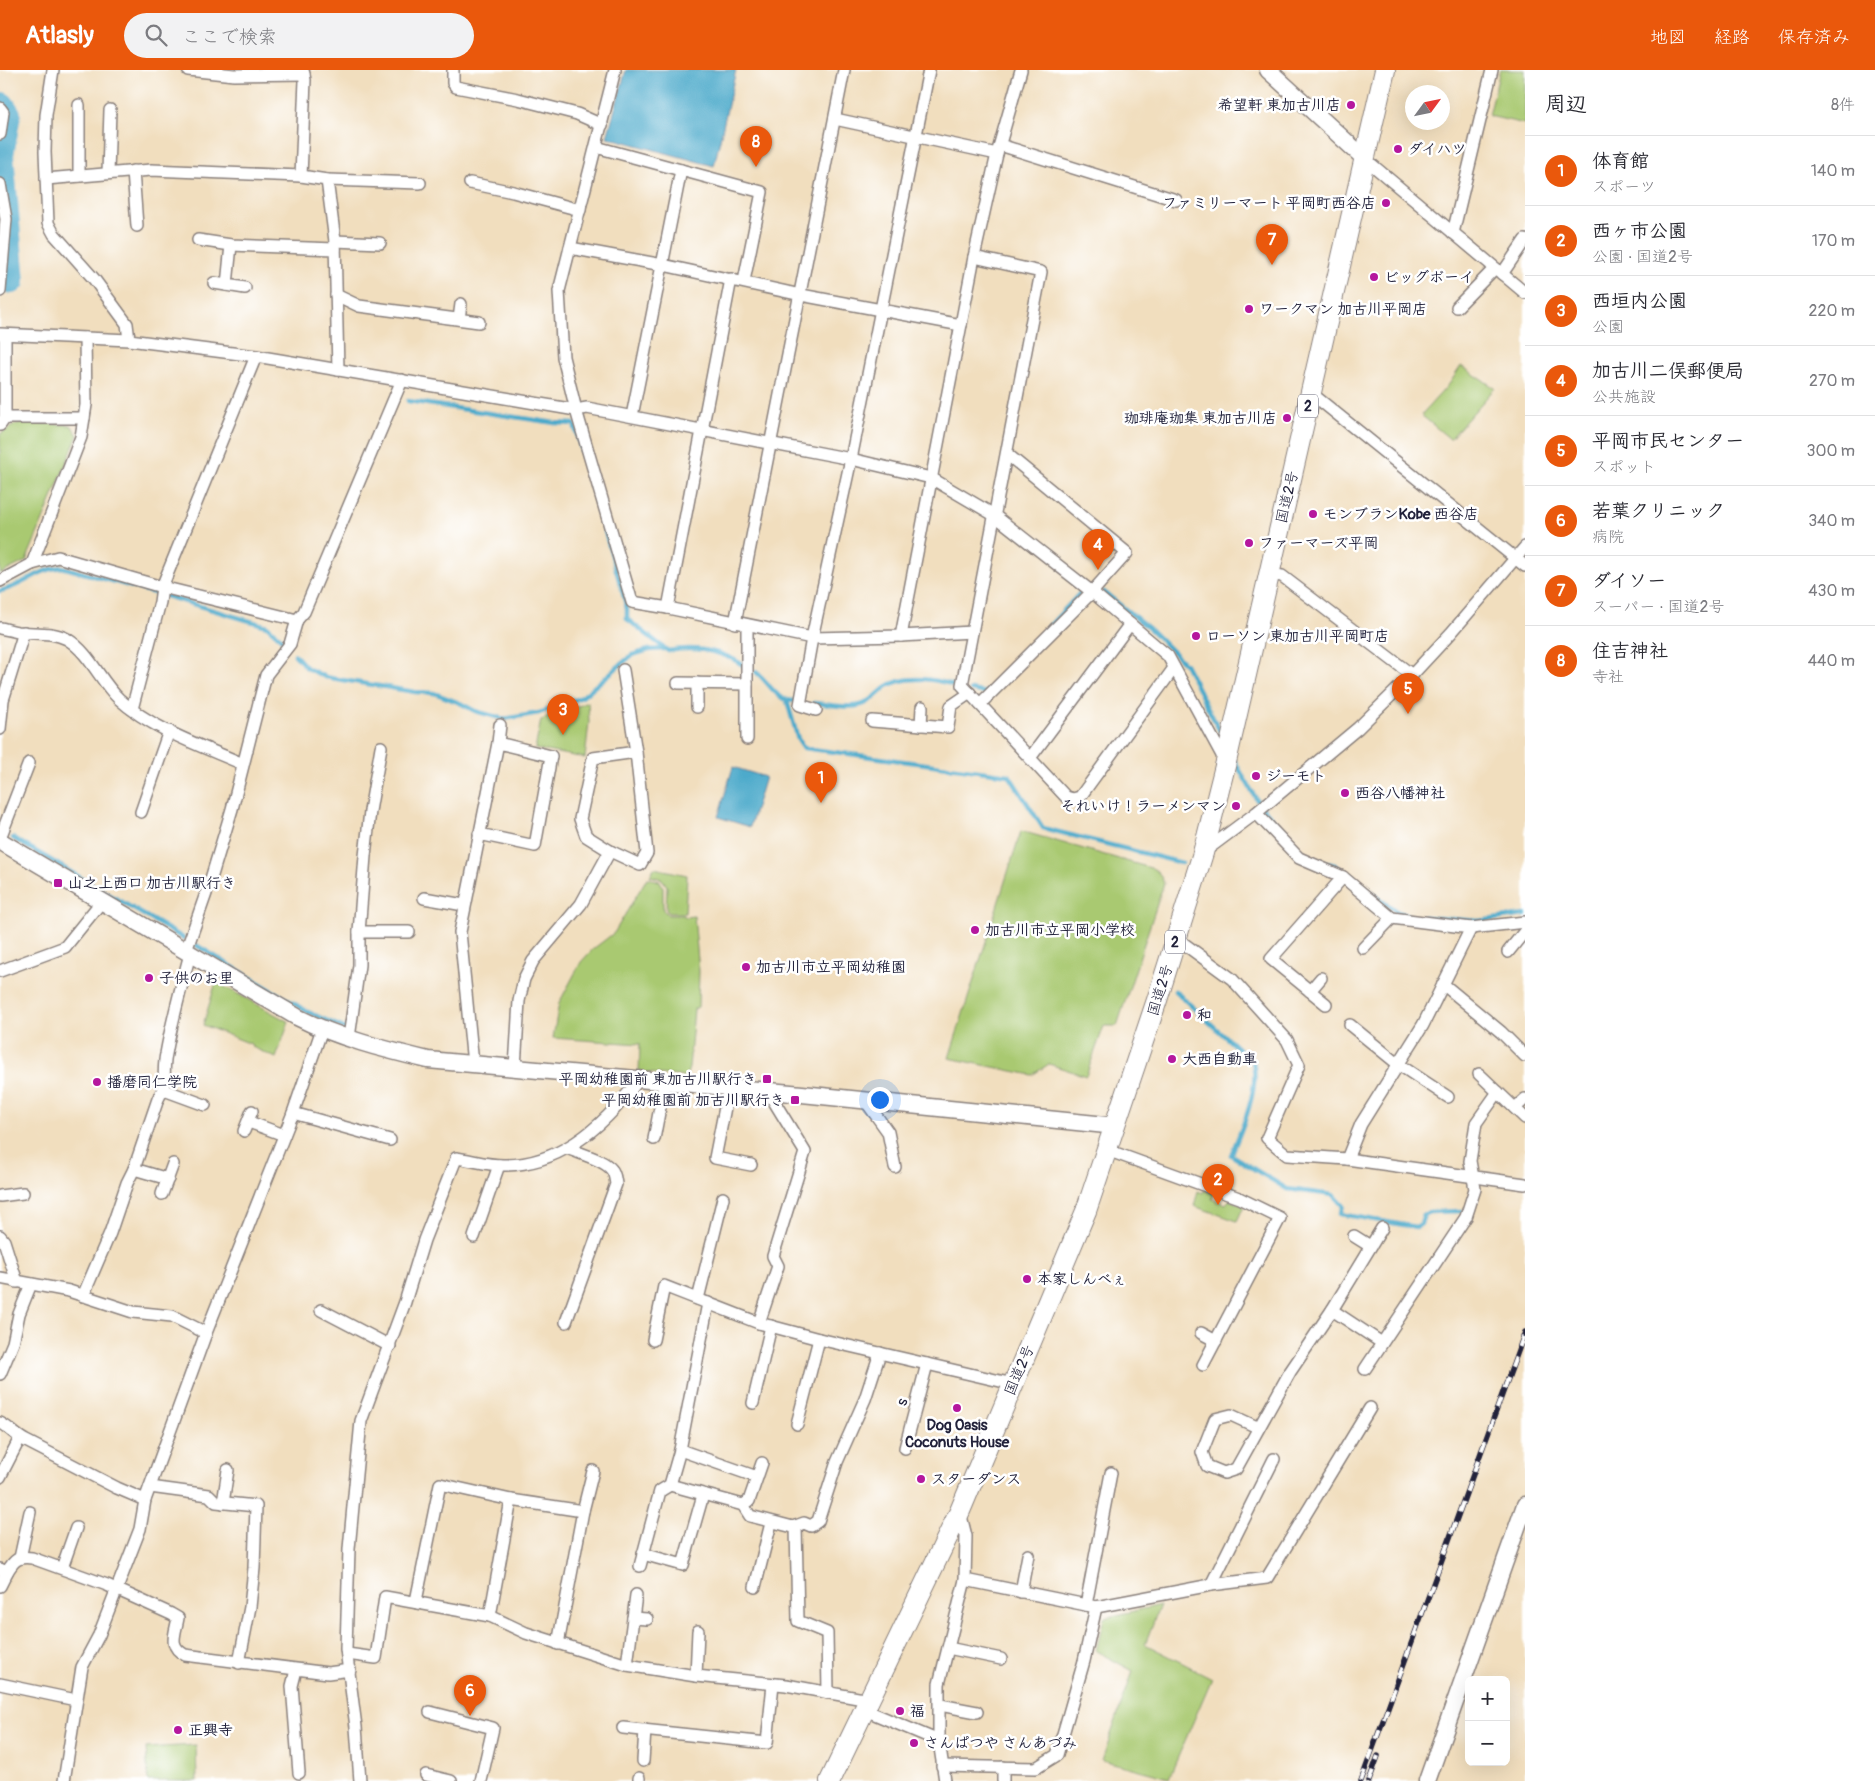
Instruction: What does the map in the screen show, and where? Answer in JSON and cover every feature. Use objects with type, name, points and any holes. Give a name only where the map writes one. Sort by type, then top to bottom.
[{"type":"highway","name":"国道2号","points":[[830,1781],[960,1511],[1086,1211],[1116,1126],[1203,853],[1228,754],[1385,70]]},
{"type":"street","points":[[53,70],[46,114],[44,152],[48,223],[54,234],[94,279],[127,324],[129,340]]},
{"type":"street","points":[[188,70],[234,75],[303,72],[301,176]]},
{"type":"street","points":[[453,70],[453,83],[456,87],[518,99],[568,112],[602,124]]},
{"type":"street","points":[[615,70],[559,291],[563,357],[576,410],[632,602],[812,638],[972,632]]},
{"type":"street","points":[[747,739],[746,684],[741,624],[771,444],[844,70]]},
{"type":"street","points":[[816,710],[800,705],[812,638],[851,459],[929,70]]},
{"type":"street","points":[[901,636],[974,257],[998,150],[1021,70]]},
{"type":"street","points":[[1268,70],[1364,158],[1525,293]]},
{"type":"street","points":[[1453,233],[1492,70]]},
{"type":"street","points":[[79,105],[79,176]]},
{"type":"street","points":[[0,108],[3,112],[0,134]]},
{"type":"street","points":[[108,174],[110,110]]},
{"type":"street","points":[[835,119],[916,137],[998,150],[1176,200]]},
{"type":"street","points":[[596,147],[762,192],[744,281]]},
{"type":"street","points":[[46,179],[152,170],[301,176],[327,180],[420,183]]},
{"type":"street","points":[[632,416],[681,170]]},
{"type":"street","points":[[133,171],[137,226]]},
{"type":"street","points":[[327,180],[335,245],[338,370]]},
{"type":"street","points":[[470,183],[513,192],[580,210]]},
{"type":"street","points":[[0,184],[2,212],[6,219],[0,291]]},
{"type":"street","points":[[198,240],[231,245],[380,243]]},
{"type":"street","points":[[1457,307],[1498,271],[1525,240]]},
{"type":"street","points":[[227,285],[231,245]]},
{"type":"street","points":[[570,248],[961,325]]},
{"type":"street","points":[[974,257],[1041,272],[962,685],[1066,797],[1073,799],[1080,797],[1174,668]]},
{"type":"street","points":[[668,608],[731,279]]},
{"type":"street","points":[[214,283],[245,288]]},
{"type":"street","points":[[336,295],[359,306],[478,322]]},
{"type":"street","points":[[459,320],[461,304]]},
{"type":"street","points":[[84,418],[3,422],[3,335],[129,340],[256,356],[576,410],[587,408],[632,416],[851,459],[931,478],[994,515],[1092,592],[1168,656],[1228,754]]},
{"type":"street","points":[[32,564],[81,437],[86,406],[85,338]]},
{"type":"street","points":[[132,709],[160,602],[162,587],[256,356]]},
{"type":"street","points":[[83,1296],[110,1233],[158,1099],[164,1090],[165,1056],[188,953],[210,882],[266,675],[290,644],[297,620],[304,612],[402,380]]},
{"type":"street","points":[[1311,393],[1521,562]]},
{"type":"street","points":[[980,704],[1092,592],[1127,553],[1007,454]]},
{"type":"street","points":[[1203,853],[1260,809],[1358,728],[1521,562],[1525,547]]},
{"type":"street","points":[[0,581],[32,564],[58,557],[162,587],[297,620]]},
{"type":"street","points":[[1269,574],[1282,576],[1412,675]]},
{"type":"street","points":[[1030,758],[1130,624]]},
{"type":"street","points":[[0,628],[59,636],[67,640],[81,650],[113,692],[140,716],[243,764]]},
{"type":"street","points":[[0,729],[3,700],[24,632]]},
{"type":"street","points":[[623,670],[621,698],[636,752],[647,853],[640,865],[610,851],[586,836],[580,819],[593,758],[636,752]]},
{"type":"street","points":[[678,683],[746,684]]},
{"type":"street","points":[[697,683],[697,707]]},
{"type":"street","points":[[872,721],[948,727],[952,706],[970,693]]},
{"type":"street","points":[[921,724],[922,707]]},
{"type":"street","points":[[473,1064],[460,932],[500,725]]},
{"type":"street","points":[[141,812],[169,731]]},
{"type":"street","points":[[479,834],[535,846],[551,756],[498,743]]},
{"type":"street","points":[[349,1038],[359,965],[359,932],[369,820],[381,747]]},
{"type":"street","points":[[29,763],[0,840],[188,953],[322,1030],[380,1048],[428,1060],[766,1090],[1116,1126]]},
{"type":"street","points":[[1260,809],[1299,858],[1343,878],[1392,918],[1470,928],[1525,922]]},
{"type":"street","points":[[515,1068],[519,1002],[524,979],[533,961],[581,904],[610,851]]},
{"type":"street","points":[[1326,1004],[1271,959],[1343,878]]},
{"type":"street","points":[[424,898],[464,905]]},
{"type":"street","points":[[0,971],[65,946],[102,901]]},
{"type":"street","points":[[1363,948],[1392,918]]},
{"type":"street","points":[[1347,1159],[1361,1124],[1423,1025],[1470,928]]},
{"type":"street","points":[[1508,952],[1525,931]]},
{"type":"street","points":[[359,932],[409,932]]},
{"type":"street","points":[[1176,938],[1232,979],[1287,1040],[1299,1065],[1267,1138],[1287,1155],[1347,1159],[1525,1184]]},
{"type":"street","points":[[1310,991],[1321,978]]},
{"type":"street","points":[[1443,984],[1501,1032],[1525,1056]]},
{"type":"street","points":[[1350,1025],[1398,1064],[1448,1097]]},
{"type":"street","points":[[64,1781],[82,1667],[99,1636],[140,1530],[145,1500],[206,1333],[293,1113],[322,1030]]},
{"type":"street","points":[[1479,1074],[1525,1118]]},
{"type":"street","points":[[360,1781],[347,1654],[348,1549],[360,1420],[390,1346],[424,1240],[456,1158],[499,1165],[526,1163],[558,1152],[595,1130],[612,1114],[639,1079]]},
{"type":"street","points":[[654,1139],[665,1081]]},
{"type":"street","points":[[729,1087],[715,1158],[751,1164]]},
{"type":"street","points":[[164,1090],[205,1105]]},
{"type":"street","points":[[759,1323],[778,1266],[773,1256],[805,1152],[766,1090]]},
{"type":"street","points":[[1365,1369],[1466,1217],[1475,1190],[1470,1161],[1476,1122],[1498,1092]]},
{"type":"street","points":[[1515,1108],[1525,1099]]},
{"type":"street","points":[[865,1100],[888,1132],[895,1167]]},
{"type":"street","points":[[293,1113],[390,1140]]},
{"type":"street","points":[[248,1121],[284,1135]]},
{"type":"street","points":[[566,1322],[584,1258],[616,1184],[611,1169],[567,1148]]},
{"type":"street","points":[[1107,1150],[1239,1198],[1280,1218],[1203,1365]]},
{"type":"street","points":[[162,1194],[173,1164]]},
{"type":"street","points":[[474,1236],[499,1165]]},
{"type":"street","points":[[134,1169],[168,1179]]},
{"type":"street","points":[[0,1196],[23,1193]]},
{"type":"street","points":[[640,1566],[660,1492],[670,1485],[680,1450],[723,1198]]},
{"type":"street","points":[[1259,1428],[1231,1415],[1215,1419],[1202,1452],[1207,1466],[1224,1473],[1236,1469],[1259,1428],[1290,1372],[1332,1310],[1382,1228]]},
{"type":"street","points":[[0,1236],[4,1241],[17,1282]]},
{"type":"street","points":[[1354,1236],[1370,1246]]},
{"type":"street","points":[[0,1278],[68,1291],[133,1312],[172,1316],[206,1333]]},
{"type":"street","points":[[0,1374],[13,1343],[19,1314],[31,1284]]},
{"type":"street","points":[[653,1340],[664,1286],[759,1323],[819,1339],[1013,1384]]},
{"type":"street","points":[[320,1310],[390,1346]]},
{"type":"street","points":[[1332,1310],[1382,1343]]},
{"type":"street","points":[[753,1403],[771,1326]]},
{"type":"street","points":[[1201,1333],[1216,1341]]},
{"type":"street","points":[[797,1424],[819,1339]]},
{"type":"street","points":[[670,1485],[743,1505],[750,1516],[771,1523],[793,1527],[804,1523],[811,1526],[818,1521],[837,1462],[866,1399],[880,1353]]},
{"type":"street","name":"s","points":[[905,1448],[927,1364]]},
{"type":"street","points":[[964,1580],[1091,1606],[1211,1585],[1266,1578],[1370,1408]]},
{"type":"street","points":[[0,1423],[12,1430],[20,1438],[117,1488],[145,1500]]},
{"type":"street","points":[[0,1477],[20,1438]]},
{"type":"street","points":[[680,1450],[756,1477]]},
{"type":"street","points":[[1211,1585],[1268,1484],[1274,1459]]},
{"type":"street","points":[[743,1505],[749,1501],[762,1463]]},
{"type":"street","points":[[223,1503],[228,1470]]},
{"type":"street","points":[[558,1644],[583,1511],[593,1471]]},
{"type":"street","points":[[942,1766],[1036,1768],[1057,1755],[1084,1661],[1111,1473]]},
{"type":"street","points":[[416,1601],[440,1484],[511,1500],[583,1511]]},
{"type":"street","points":[[150,1487],[209,1495],[216,1502],[256,1506],[254,1568],[250,1607],[239,1663]]},
{"type":"street","points":[[644,1554],[683,1565],[702,1495]]},
{"type":"street","points":[[490,1616],[511,1500]]},
{"type":"street","points":[[1428,1781],[1525,1505]]},
{"type":"street","points":[[945,1781],[939,1742],[939,1684],[964,1580],[966,1536],[960,1511]]},
{"type":"street","points":[[20,1558],[30,1512]]},
{"type":"street","points":[[755,1587],[771,1523]]},
{"type":"street","points":[[796,1526],[798,1621],[827,1633],[828,1693]]},
{"type":"street","points":[[62,1568],[76,1528]]},
{"type":"street","points":[[1022,1592],[1028,1554]]},
{"type":"street","points":[[0,1586],[3,1571],[15,1560],[32,1558],[62,1568],[178,1618],[173,1642],[177,1650],[185,1655],[328,1673],[350,1670]]},
{"type":"street","points":[[627,1665],[636,1595]]},
{"type":"street","points":[[347,1654],[376,1658],[386,1596],[490,1616],[526,1633],[627,1665],[828,1693],[867,1705],[939,1742]]},
{"type":"street","points":[[633,1618],[647,1619]]},
{"type":"street","points":[[696,1676],[698,1632]]},
{"type":"street","points":[[948,1648],[1001,1659]]},
{"type":"street","points":[[296,1670],[292,1686],[299,1773]]},
{"type":"street","points":[[0,1684],[76,1700]]},
{"type":"street","points":[[623,1728],[767,1743],[773,1684]]},
{"type":"street","points":[[940,1705],[977,1712]]},
{"type":"street","points":[[430,1712],[493,1728],[481,1781]]},
{"type":"street","points":[[643,1760],[645,1730]]},
{"type":"street","points":[[1003,1767],[1003,1781]]},
{"type":"street","points":[[426,1775],[451,1781]]},
{"type":"green space","points":[[1500,70],[1525,70],[1525,124],[1489,116]]},
{"type":"green space","points":[[1461,366],[1495,388],[1450,439],[1421,415],[1450,383]]},
{"type":"green space","points":[[16,424],[71,425],[78,435],[26,561],[0,574],[0,434]]},
{"type":"green space","points":[[588,702],[589,722],[585,758],[535,749],[541,720]]},
{"type":"green space","points":[[1021,831],[1154,869],[1159,873],[1164,883],[1117,1026],[1104,1026],[1086,1076],[1049,1064],[1032,1075],[949,1058]]},
{"type":"green space","points":[[654,868],[687,875],[685,913],[668,913],[666,910],[667,886],[662,879],[650,876]]},
{"type":"green space","points":[[647,878],[660,881],[663,887],[663,910],[668,915],[694,916],[699,971],[698,1007],[694,1009],[689,1068],[686,1077],[639,1072],[640,1044],[553,1038],[559,1003],[581,962],[593,949],[614,933]]},
{"type":"green space","points":[[216,982],[289,1022],[276,1058],[252,1047],[251,1044],[203,1025]]},
{"type":"green space","points":[[1204,1190],[1214,1194],[1212,1199],[1226,1204],[1229,1200],[1244,1206],[1237,1221],[1194,1206],[1198,1191],[1203,1193]]},
{"type":"green space","points":[[1160,1605],[1145,1644],[1212,1678],[1169,1778],[1102,1760],[1133,1671],[1096,1651],[1104,1618]]},
{"type":"green space","points":[[196,1745],[197,1781],[148,1781],[146,1748]]},
{"type":"water","points":[[626,70],[736,70],[714,166],[607,137]]},
{"type":"water","points":[[733,767],[765,777],[750,827],[718,817]]},
{"type":"waterway","points":[[2,105],[8,114],[1,155],[12,281]]},
{"type":"waterway","points":[[408,401],[555,423],[574,424],[624,597],[627,619],[668,651],[707,650],[726,656],[743,665]]},
{"type":"waterway","points":[[0,591],[16,586],[45,571],[62,567],[267,626],[283,640]]},
{"type":"waterway","points":[[1039,637],[1081,592]]},
{"type":"waterway","points":[[1104,592],[1151,630],[1185,664],[1224,739]]},
{"type":"waterway","points":[[295,655],[307,668],[325,677],[415,692],[434,693],[475,711],[504,719],[539,713],[582,697],[632,655],[649,650],[664,649]]},
{"type":"waterway","points":[[756,672],[778,695],[796,701]]},
{"type":"waterway","points":[[814,703],[844,706],[861,705],[871,700],[886,687],[903,680],[913,679],[934,680],[961,690]]},
{"type":"waterway","points":[[971,690],[987,692]]},
{"type":"waterway","points":[[787,701],[798,739],[804,748],[1009,775],[1043,828],[1182,863]]},
{"type":"waterway","points":[[1234,760],[1258,802],[1297,848],[1309,857]]},
{"type":"waterway","points":[[13,838],[183,938]]},
{"type":"waterway","points":[[1319,861],[1335,865],[1396,911],[1407,915]]},
{"type":"waterway","points":[[1424,917],[1478,921],[1525,915]]},
{"type":"waterway","points":[[196,945],[308,1012],[346,1029]]},
{"type":"waterway","points":[[1175,991],[1253,1062],[1254,1084],[1252,1097],[1231,1155],[1287,1189],[1333,1195],[1343,1206],[1340,1214],[1416,1227],[1421,1224],[1424,1215],[1429,1212],[1462,1211]]},
{"type":"railway","points":[[1361,1781],[1525,1332]]},
{"type":"railway","points":[[1369,1781],[1378,1756]]},
{"type":"place","name":"希望軒 東加古川店","points":[[1351,105]]},
{"type":"place","name":"ダイハツ","points":[[1398,149]]},
{"type":"place","name":"住吉神社","points":[[756,167]]},
{"type":"place","name":"ファミリーマート 平岡町西谷店","points":[[1386,203]]},
{"type":"place","name":"ダイソー","points":[[1272,265]]},
{"type":"place","name":"ビッグボーイ","points":[[1374,277]]},
{"type":"place","name":"ワークマン 加古川平岡店","points":[[1249,309]]},
{"type":"place","name":"珈琲庵珈集 東加古川店","points":[[1287,418]]},
{"type":"place","name":"モンブランKobe 西谷店","points":[[1313,514]]},
{"type":"place","name":"ファーマーズ平岡","points":[[1249,543]]},
{"type":"place","name":"加古川二俣郵便局","points":[[1098,570]]},
{"type":"place","name":"ローソン 東加古川平岡町店","points":[[1196,636]]},
{"type":"place","name":"平岡市民センター","points":[[1408,714]]},
{"type":"place","name":"西垣内公園","points":[[563,735]]},
{"type":"place","name":"ジーモト","points":[[1256,776]]},
{"type":"place","name":"西谷八幡神社","points":[[1345,793]]},
{"type":"place","name":"体育館","points":[[821,803]]},
{"type":"place","name":"それいけ！ラーメンマン","points":[[1236,806]]},
{"type":"place","name":"山之上西口 加古川駅行き","points":[[58,883]]},
{"type":"place","name":"加古川市立平岡小学校","points":[[975,930]]},
{"type":"place","name":"加古川市立平岡幼稚園","points":[[746,967]]},
{"type":"place","name":"子供のお里","points":[[149,978]]},
{"type":"place","name":"和","points":[[1187,1015]]},
{"type":"place","name":"大西自動車","points":[[1172,1059]]},
{"type":"place","name":"平岡幼稚園前 東加古川駅行き","points":[[767,1079]]},
{"type":"place","name":"播磨同仁学院","points":[[97,1082]]},
{"type":"place","name":"平岡幼稚園前 加古川駅行き","points":[[795,1100]]},
{"type":"place","name":"西ヶ市公園","points":[[1218,1205]]},
{"type":"place","name":"本家しんべぇ","points":[[1027,1279]]},
{"type":"place","name":"Dog Oasis Coconuts House","points":[[957,1408]]},
{"type":"place","name":"スターダンス","points":[[921,1479]]},
{"type":"place","name":"福","points":[[900,1711]]},
{"type":"place","name":"若葉クリニック","points":[[470,1716]]},
{"type":"place","name":"正興寺","points":[[178,1730]]},
{"type":"place","name":"さんぱつや さんあづみ","points":[[914,1743]]}]
